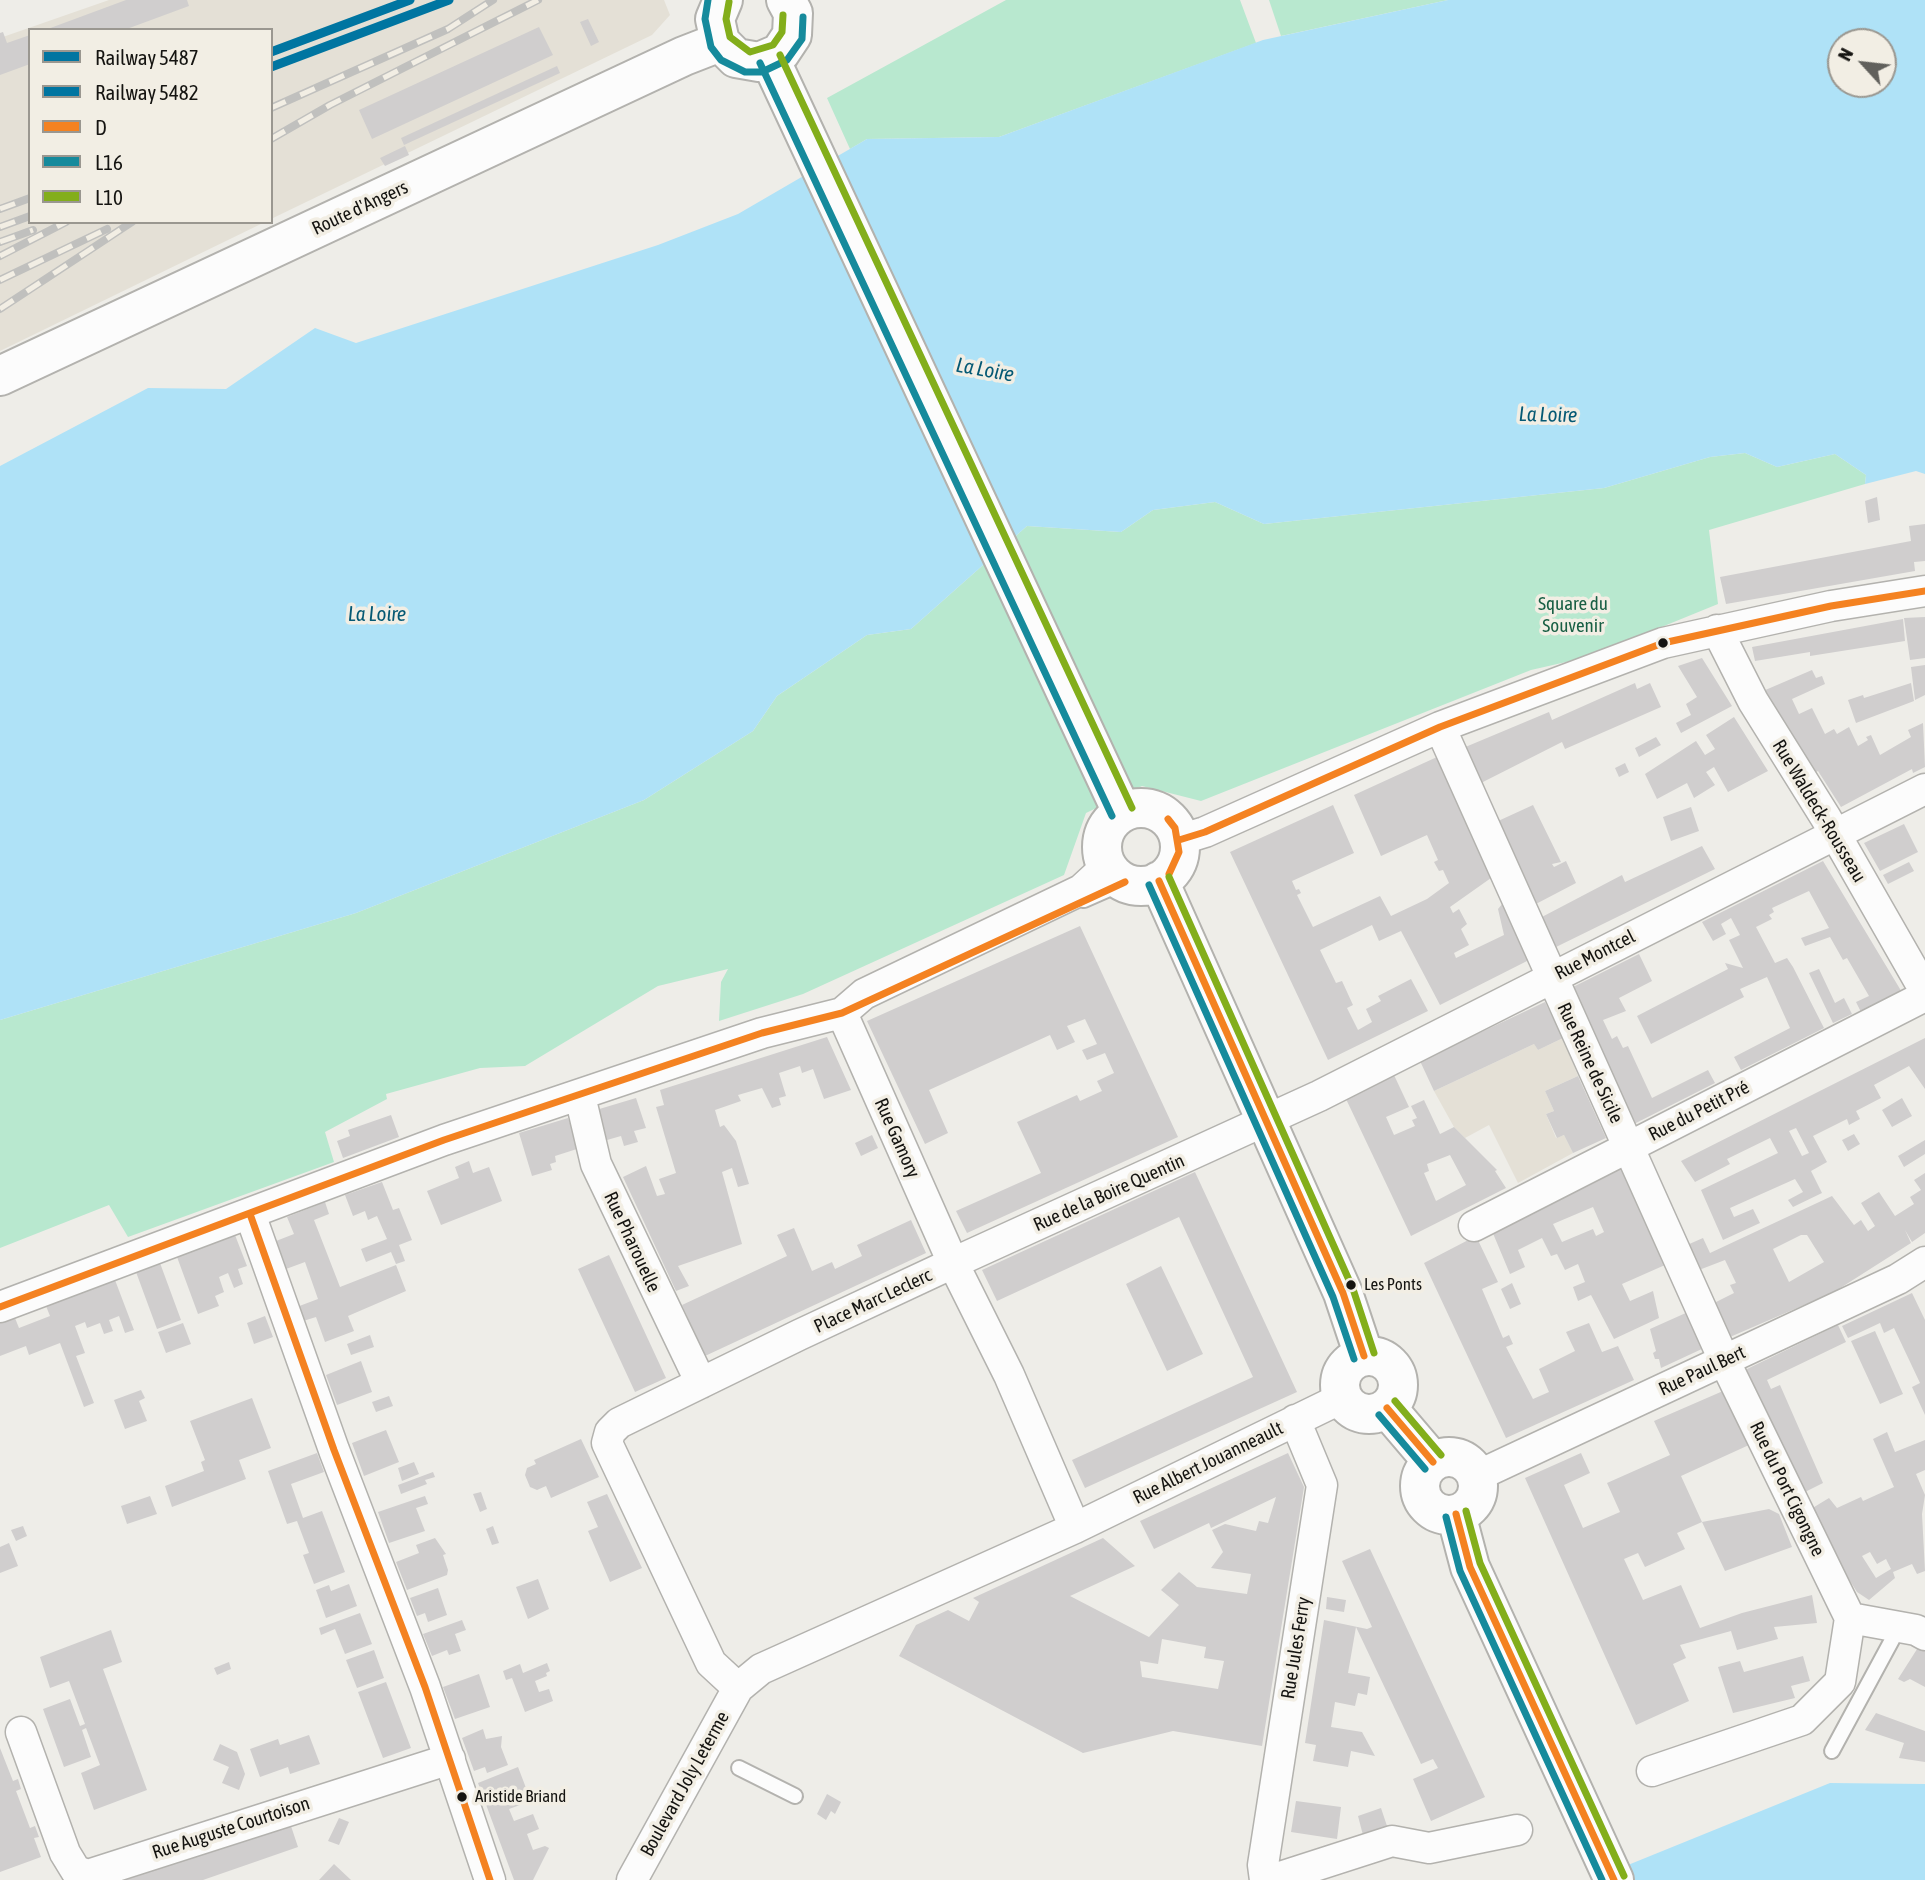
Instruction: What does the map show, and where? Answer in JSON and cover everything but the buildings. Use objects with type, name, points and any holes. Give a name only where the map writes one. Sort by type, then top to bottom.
[{"type":"main road","points":[[720,12],[727,51],[747,62],[770,59],[788,45],[798,4]]},
{"type":"main road","name":"Route d'Angers","points":[[0,376],[720,12]]},
{"type":"main road","points":[[770,59],[1122,812]]},
{"type":"main road","points":[[1130,877],[1176,864],[1179,840],[1175,828],[1158,812],[1146,808],[1122,812],[1112,820],[1102,842],[1130,877],[1264,1122],[1343,1293],[1364,1356]]},
{"type":"main road","points":[[1364,1356],[1385,1360],[1398,1378],[1395,1400],[1387,1408],[1367,1415],[1348,1407],[1339,1390],[1342,1372],[1355,1359],[1364,1356]]},
{"type":"main road","points":[[1387,1408],[1433,1462]]},
{"type":"main road","points":[[1441,1458],[1458,1458],[1466,1462],[1477,1476],[1475,1499],[1467,1509],[1456,1514],[1437,1512],[1423,1498],[1421,1478],[1433,1462],[1441,1458]]},
{"type":"main road","points":[[1456,1514],[1470,1567],[1607,1865]]},
{"type":"street","points":[[1179,840],[1205,832],[1440,727],[1650,648],[1717,630],[1898,593],[1925,592]]},
{"type":"street","name":"Rue Waldeck-Rousseau","points":[[1717,630],[1753,701],[1925,993]]},
{"type":"street","name":"Rue Reine de Sicile","points":[[1440,727],[1550,978],[1724,1360]]},
{"type":"street","name":"Rue Montcel","points":[[1264,1122],[1925,789]]},
{"type":"street","points":[[0,1307],[444,1140],[762,1033],[842,1013],[864,994],[1081,890],[1130,877]]},
{"type":"street","name":"Rue du Petit Pré","points":[[1474,1226],[1925,993]]},
{"type":"street","name":"Rue Gamory","points":[[842,1013],[953,1264]]},
{"type":"street","name":"Rue Pharouelle","points":[[580,1096],[596,1164],[701,1383]]},
{"type":"street","name":"Rue de la Boire Quentin","points":[[953,1264],[1264,1122]]},
{"type":"street","points":[[250,1214],[450,1759],[490,1880]]},
{"type":"street","name":"Rue Paul Bert","points":[[1477,1476],[1898,1279],[1925,1262]]},
{"type":"street","name":"Place Marc Leclerc","points":[[737,1688],[710,1663],[607,1443],[610,1432],[619,1423],[701,1383],[953,1264],[1009,1375],[1075,1528]]},
{"type":"street","name":"Rue du Port Cigongne","points":[[1724,1360],[1850,1618]]},
{"type":"street","name":"Rue Albert Jouanneault","points":[[1075,1528],[1342,1398]]},
{"type":"street","name":"Rue Jules Ferry","points":[[1268,1880],[1263,1865],[1322,1485],[1295,1420]]},
{"type":"street","points":[[737,1688],[761,1669],[1075,1528]]},
{"type":"street","points":[[1652,1771],[1802,1720],[1840,1682],[1850,1618],[1912,1631]]},
{"type":"street","name":"Boulevard Joly Leterme","points":[[632,1880],[737,1688]]},
{"type":"street","name":"Rue Auguste Courtoison","points":[[21,1732],[65,1853],[76,1871],[88,1875],[450,1759]]},
{"type":"street","points":[[1268,1880],[1392,1841],[1429,1848],[1517,1830]]},
{"type":"lane","points":[[1832,1751],[1912,1631]]},
{"type":"lane","points":[[739,1768],[795,1796]]},
{"type":"shaded area","points":[[109,0],[664,0],[670,15],[652,35],[273,218],[273,28],[29,28]]},
{"type":"shaded area","points":[[28,28],[28,224],[261,224],[0,351],[0,38]]},
{"type":"shaded area","points":[[1563,1038],[1578,1076],[1545,1091],[1554,1111],[1546,1114],[1556,1138],[1564,1135],[1573,1153],[1518,1183],[1489,1125],[1465,1138],[1454,1127],[1434,1091],[1534,1044],[1538,1050]]},
{"type":"green space","points":[[1006,0],[1240,0],[1256,43],[999,137],[867,139],[850,149],[827,98]]},
{"type":"green space","points":[[1269,0],[1448,0],[1281,36]]},
{"type":"green space","name":"Square du Souvenir","points":[[1745,453],[1777,467],[1835,454],[1866,475],[1865,484],[1709,530],[1718,604],[1588,657],[1531,670],[1201,801],[1142,786],[1086,813],[1064,875],[803,994],[719,1021],[721,982],[728,969],[658,986],[525,1066],[480,1068],[386,1094],[387,1099],[325,1132],[334,1162],[128,1237],[109,1205],[0,1248],[0,1020],[356,913],[644,800],[753,731],[777,696],[867,635],[911,629],[1027,526],[1121,532],[1153,510],[1215,502],[1264,524],[1604,488],[1710,457]]},
{"type":"water","name":"La Loire","points":[[1448,0],[1925,0],[1925,474],[1916,471],[1865,484],[1866,475],[1835,454],[1777,467],[1745,453],[1710,457],[1604,488],[1264,524],[1215,502],[1153,510],[1121,532],[1027,526],[911,629],[867,635],[777,696],[753,731],[644,800],[356,913],[0,1020],[0,466],[148,388],[226,389],[315,328],[356,343],[658,245],[738,214],[867,139],[999,137],[1263,40]]},
{"type":"water","points":[[1830,1783],[1925,1784],[1925,1880],[1591,1880]]},
{"type":"railway","points":[[273,107],[448,29],[493,0]]},
{"type":"railway","points":[[273,138],[330,105],[538,0]]},
{"type":"railway","points":[[0,209],[28,199]]},
{"type":"railway","points":[[0,227],[28,217]]},
{"type":"railway","points":[[0,256],[62,224]]},
{"type":"railway","points":[[0,309],[129,224]]},
{"type":"railway","points":[[0,280],[107,229]]},
{"type":"railway","points":[[0,242],[33,230]]},
{"type":"rail line","name":"5482","points":[[273,51],[410,0]]},
{"type":"rail line","name":"5487","points":[[273,66],[449,0]]},
{"type":"transit line","name":"L16","points":[[708,0],[705,19],[711,47],[721,60],[745,72],[762,72],[787,60],[802,39],[803,17]]},
{"type":"transit line","name":"L10","points":[[729,2],[726,19],[730,37],[750,52],[773,45],[782,32],[783,15]]},
{"type":"transit line","name":"L10","points":[[780,55],[1132,808]]},
{"type":"transit line","name":"L16","points":[[760,63],[1112,816]]},
{"type":"transit line","name":"D","points":[[1179,840],[1205,832],[1440,727],[1663,643],[1831,606],[1925,591]]},
{"type":"transit line","name":"D","points":[[1168,819],[1175,828],[1179,852],[1169,874]]},
{"type":"transit line","name":"L10","points":[[1169,877],[1353,1289],[1374,1353]]},
{"type":"transit line","name":"D","points":[[1159,881],[1343,1293],[1364,1356]]},
{"type":"transit line","name":"D","points":[[0,1307],[444,1140],[762,1033],[842,1013],[1125,882]]},
{"type":"transit line","name":"L16","points":[[1149,885],[1333,1297],[1354,1359]]},
{"type":"transit line","name":"D","points":[[250,1214],[334,1450],[425,1687],[490,1880]]},
{"type":"transit line","name":"L10","points":[[1395,1401],[1441,1455]]},
{"type":"transit line","name":"D","points":[[1387,1408],[1433,1462]]},
{"type":"transit line","name":"L16","points":[[1379,1415],[1425,1469]]},
{"type":"transit line","name":"L10","points":[[1466,1511],[1480,1563],[1624,1876]]},
{"type":"transit line","name":"D","points":[[1456,1514],[1470,1567],[1614,1880]]},
{"type":"transit line","name":"L16","points":[[1446,1517],[1460,1571],[1602,1880]]},
{"type":"place","name":"Les Ponts","points":[[1351,1285]]},
{"type":"place","name":"Aristide Briand","points":[[462,1797]]}]
